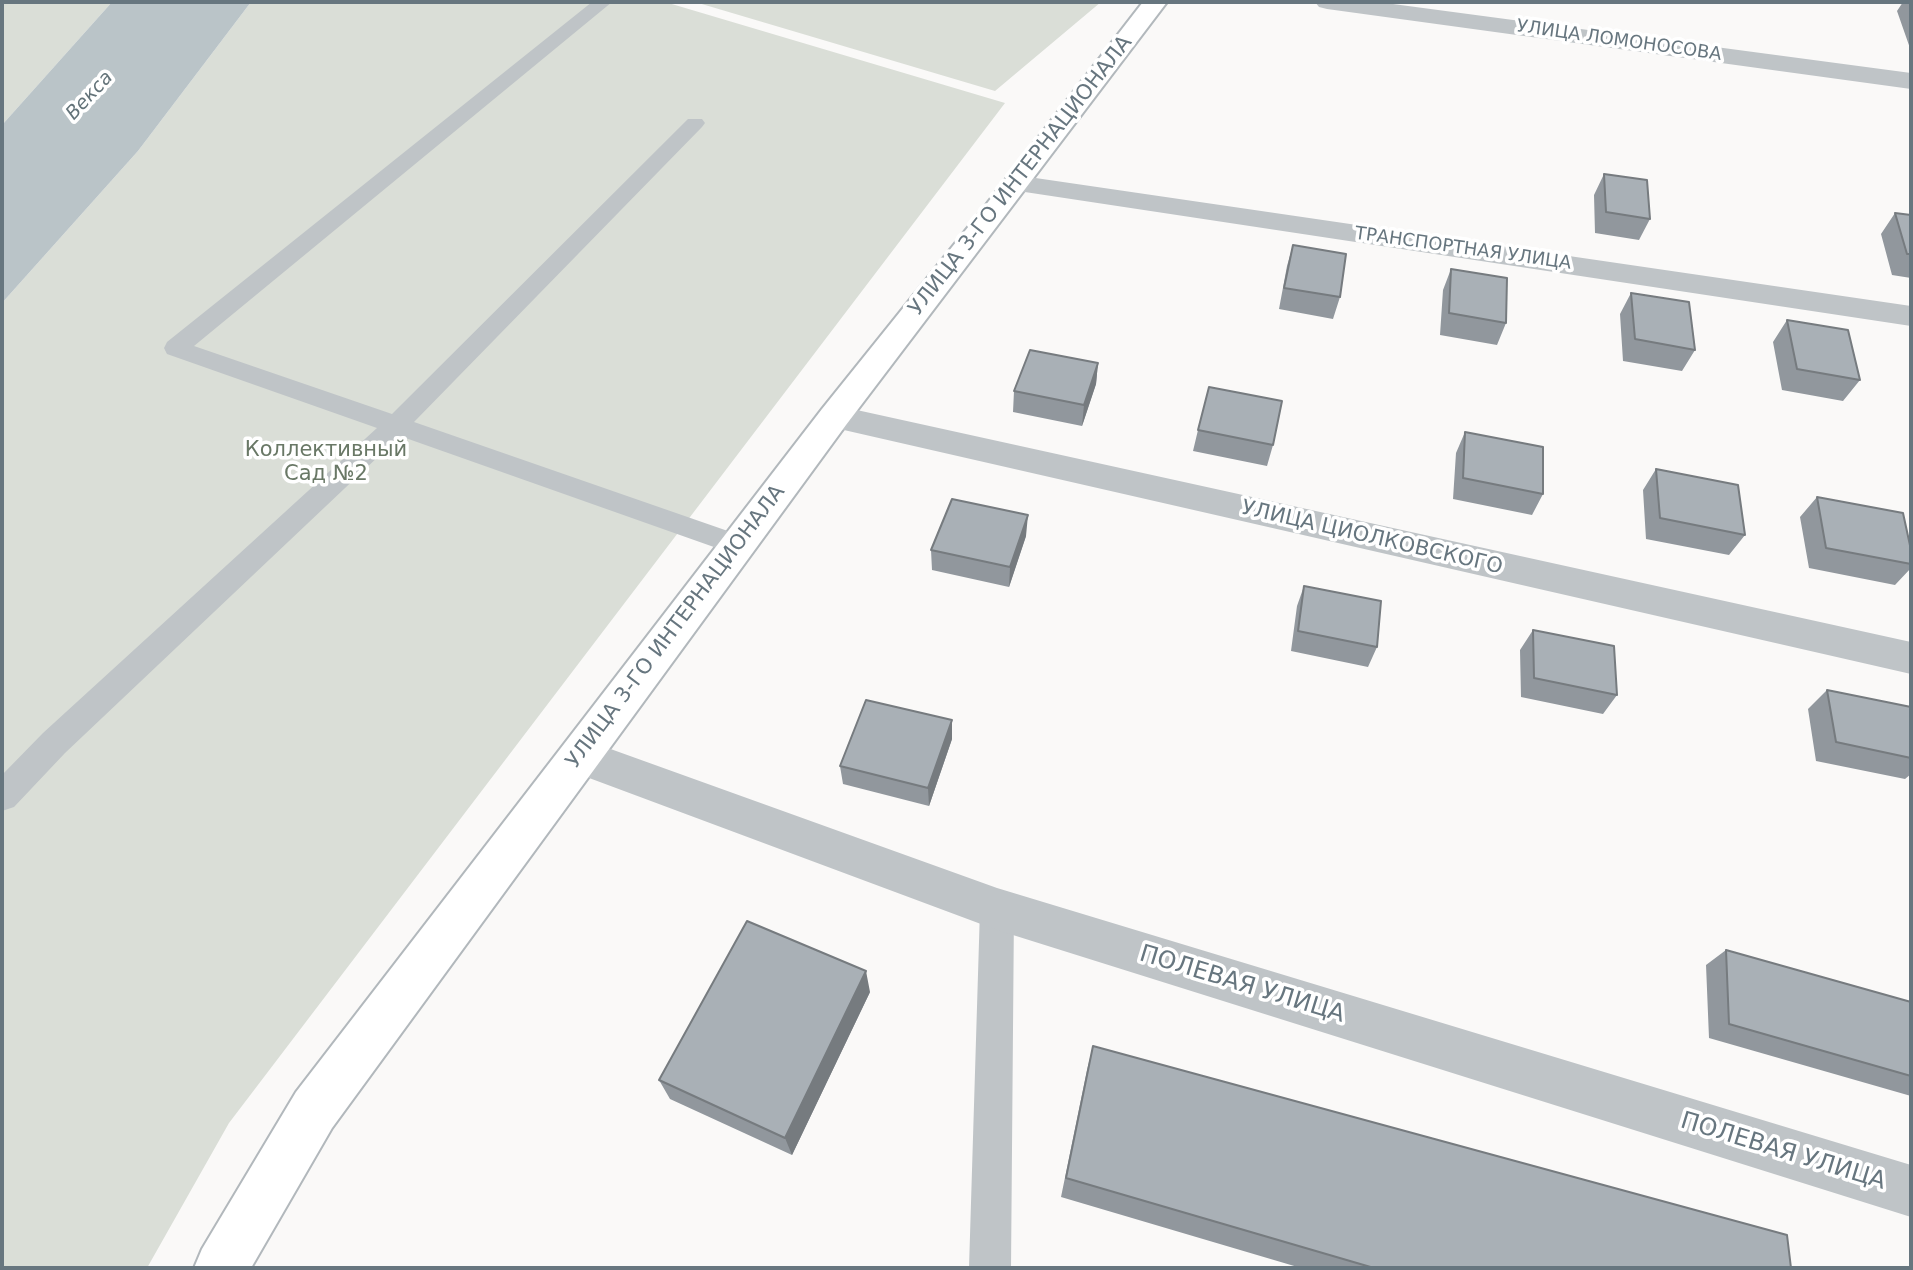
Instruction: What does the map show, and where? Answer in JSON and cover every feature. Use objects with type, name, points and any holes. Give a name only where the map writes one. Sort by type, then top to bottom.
[{"type":"main road","name":"УЛИЦА 3-ГО ИНТЕРНАЦИОНАЛА","points":[[221,1268],[314,1110],[834,417],[1155,2]]},
{"type":"street","name":"УЛИЦА ЛОМОНОСОВА","points":[[1327,2],[1911,81]]},
{"type":"street","name":"ТРАНСПОРТНАЯ УЛИЦА","points":[[1015,183],[1911,316]]},
{"type":"street","name":"УЛИЦА ЦИОЛКОВСКОГО","points":[[834,417],[1911,659]]},
{"type":"street","name":"ПОЛЕВАЯ УЛИЦА","points":[[580,756],[997,909],[1911,1191]]},
{"type":"lane","points":[[603,2],[176,348],[738,545]]},
{"type":"lane","points":[[2,797],[54,743],[396,425],[695,123]]},
{"type":"lane","points":[[990,1268],[997,909]]},
{"type":"green space","points":[[2,2],[112,2],[2,125]]},
{"type":"green space","name":"Коллективный Сад №2","points":[[251,2],[665,2],[1005,103],[229,1123],[147,1268],[2,1268],[2,303],[138,151]]},
{"type":"green space","points":[[695,2],[1101,2],[995,91]]},
{"type":"water","name":"Векса","points":[[112,2],[251,2],[138,151],[2,303],[2,125]]},
{"type":"building","points":[[1604,174],[1647,180],[1650,219],[1606,212]]},
{"type":"building","points":[[1895,213],[1911,215],[1911,254],[1907,254]]},
{"type":"building","points":[[1293,245],[1346,254],[1340,297],[1284,288]]},
{"type":"building","points":[[1451,269],[1507,278],[1506,323],[1449,313]]},
{"type":"building","points":[[1631,293],[1689,302],[1695,350],[1635,339]]},
{"type":"building","points":[[1787,320],[1848,330],[1860,380],[1797,369]]},
{"type":"building","points":[[1030,350],[1098,363],[1084,405],[1014,391]]},
{"type":"building","points":[[1209,387],[1282,401],[1273,445],[1198,430]]},
{"type":"building","points":[[1465,432],[1543,447],[1543,494],[1463,478]]},
{"type":"building","points":[[1656,469],[1738,485],[1745,535],[1660,518]]},
{"type":"building","points":[[1817,497],[1903,513],[1911,550],[1911,564],[1826,548]]},
{"type":"building","points":[[952,499],[1028,515],[1010,567],[931,550]]},
{"type":"building","points":[[1304,586],[1381,601],[1377,647],[1298,631]]},
{"type":"building","points":[[1533,630],[1614,646],[1617,695],[1534,678]]},
{"type":"building","points":[[1827,690],[1911,707],[1911,758],[1836,742]]},
{"type":"building","points":[[866,700],[952,720],[928,788],[840,766]]},
{"type":"building","points":[[747,921],[866,971],[785,1138],[659,1080]]},
{"type":"building","points":[[1726,950],[1911,1002],[1911,1076],[1729,1024]]},
{"type":"building","points":[[1093,1046],[1787,1235],[1791,1268],[1374,1268],[1066,1178]]}]
